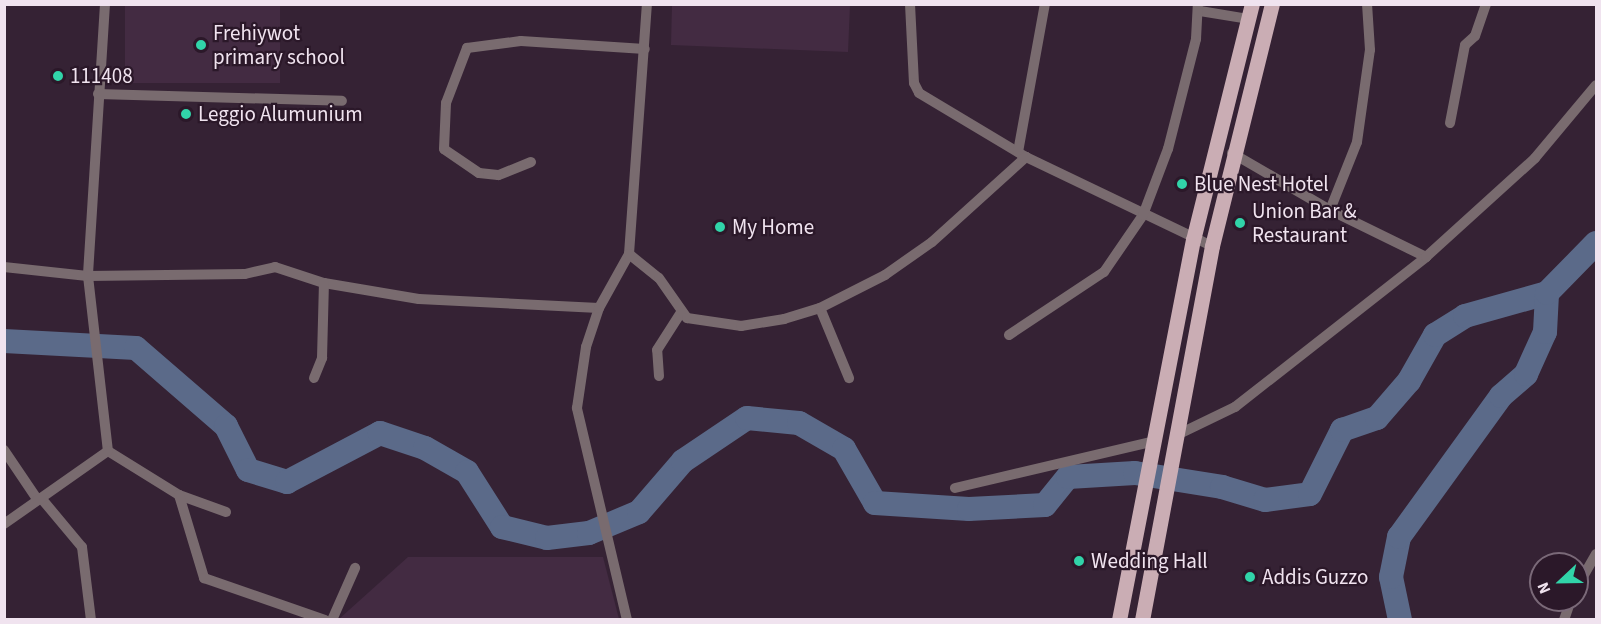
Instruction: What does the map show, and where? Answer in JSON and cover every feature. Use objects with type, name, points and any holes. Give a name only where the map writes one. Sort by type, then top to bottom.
[{"type":"main road","points":[[1142,620],[1167,499],[1212,246],[1232,153],[1272,4]]},
{"type":"main road","points":[[1119,620],[1156,441],[1193,240],[1251,12]]},
{"type":"street","points":[[105,4],[88,276],[92,343],[108,451],[179,495],[226,512]]},
{"type":"street","points":[[627,620],[607,544],[577,408],[586,347],[599,308],[629,254],[647,4]]},
{"type":"street","points":[[910,4],[916,89],[1022,154],[1193,240],[1212,246]]},
{"type":"street","points":[[680,314],[741,326],[820,308],[932,242],[1022,154],[1045,4]]},
{"type":"street","points":[[1329,210],[1357,142],[1370,50],[1367,4]]},
{"type":"street","points":[[1450,123],[1465,45],[1475,36],[1486,4]]},
{"type":"street","points":[[1009,335],[1104,272],[1143,215],[1168,149],[1199,8],[1251,12]]},
{"type":"street","points":[[531,162],[498,175],[478,173],[444,149],[446,103],[467,48],[520,41],[645,49]]},
{"type":"street","points":[[1179,434],[1235,406],[1426,257],[1535,158],[1596,85]]},
{"type":"street","points":[[98,94],[342,101]]},
{"type":"street","points":[[1232,153],[1329,210],[1426,257]]},
{"type":"street","points":[[629,254],[666,286],[680,314]]},
{"type":"street","points":[[4,267],[88,276],[245,274],[275,267],[324,282],[420,299],[599,308]]},
{"type":"street","points":[[314,378],[322,350],[324,282]]},
{"type":"street","points":[[820,308],[849,378]]},
{"type":"street","points":[[659,376],[657,350],[680,314]]},
{"type":"street","points":[[955,488],[1156,441]]},
{"type":"street","points":[[4,450],[39,499],[82,547],[91,620]]},
{"type":"street","points":[[4,524],[108,451]]},
{"type":"street","points":[[179,495],[204,578],[325,620]]},
{"type":"street","points":[[332,620],[355,568]]},
{"type":"shaded area","name":"Frehiywot primary school","points":[[125,5],[280,5],[280,83],[125,83]]},
{"type":"shaded area","points":[[672,5],[850,5],[848,52],[671,45]]},
{"type":"shaded area","points":[[408,557],[603,557],[619,619],[339,619]]},
{"type":"waterway","points":[[1400,620],[1391,577],[1399,537],[1501,396],[1526,374],[1545,332],[1547,293],[1596,243]]},
{"type":"waterway","points":[[4,341],[136,348],[226,426],[248,470],[287,482],[380,433],[425,448],[467,472],[502,527],[547,538],[589,533],[639,512],[683,461],[747,418],[799,423],[844,449],[875,503],[969,509],[1045,505],[1068,477],[1135,473],[1222,487],[1265,500],[1310,494],[1342,430],[1377,418],[1409,381],[1435,335],[1465,316],[1547,293]]},
{"type":"place","name":"Frehiywot primary school","points":[[201,45]]},
{"type":"place","name":"111408","points":[[58,76]]},
{"type":"place","name":"Leggio Alumunium","points":[[186,114]]},
{"type":"place","name":"Blue Nest Hotel","points":[[1182,184]]},
{"type":"place","name":"Union Bar & Restaurant","points":[[1240,223]]},
{"type":"place","name":"My Home","points":[[720,227]]},
{"type":"place","name":"Wedding Hall","points":[[1079,561]]},
{"type":"place","name":"Addis Guzzo","points":[[1250,577]]}]
